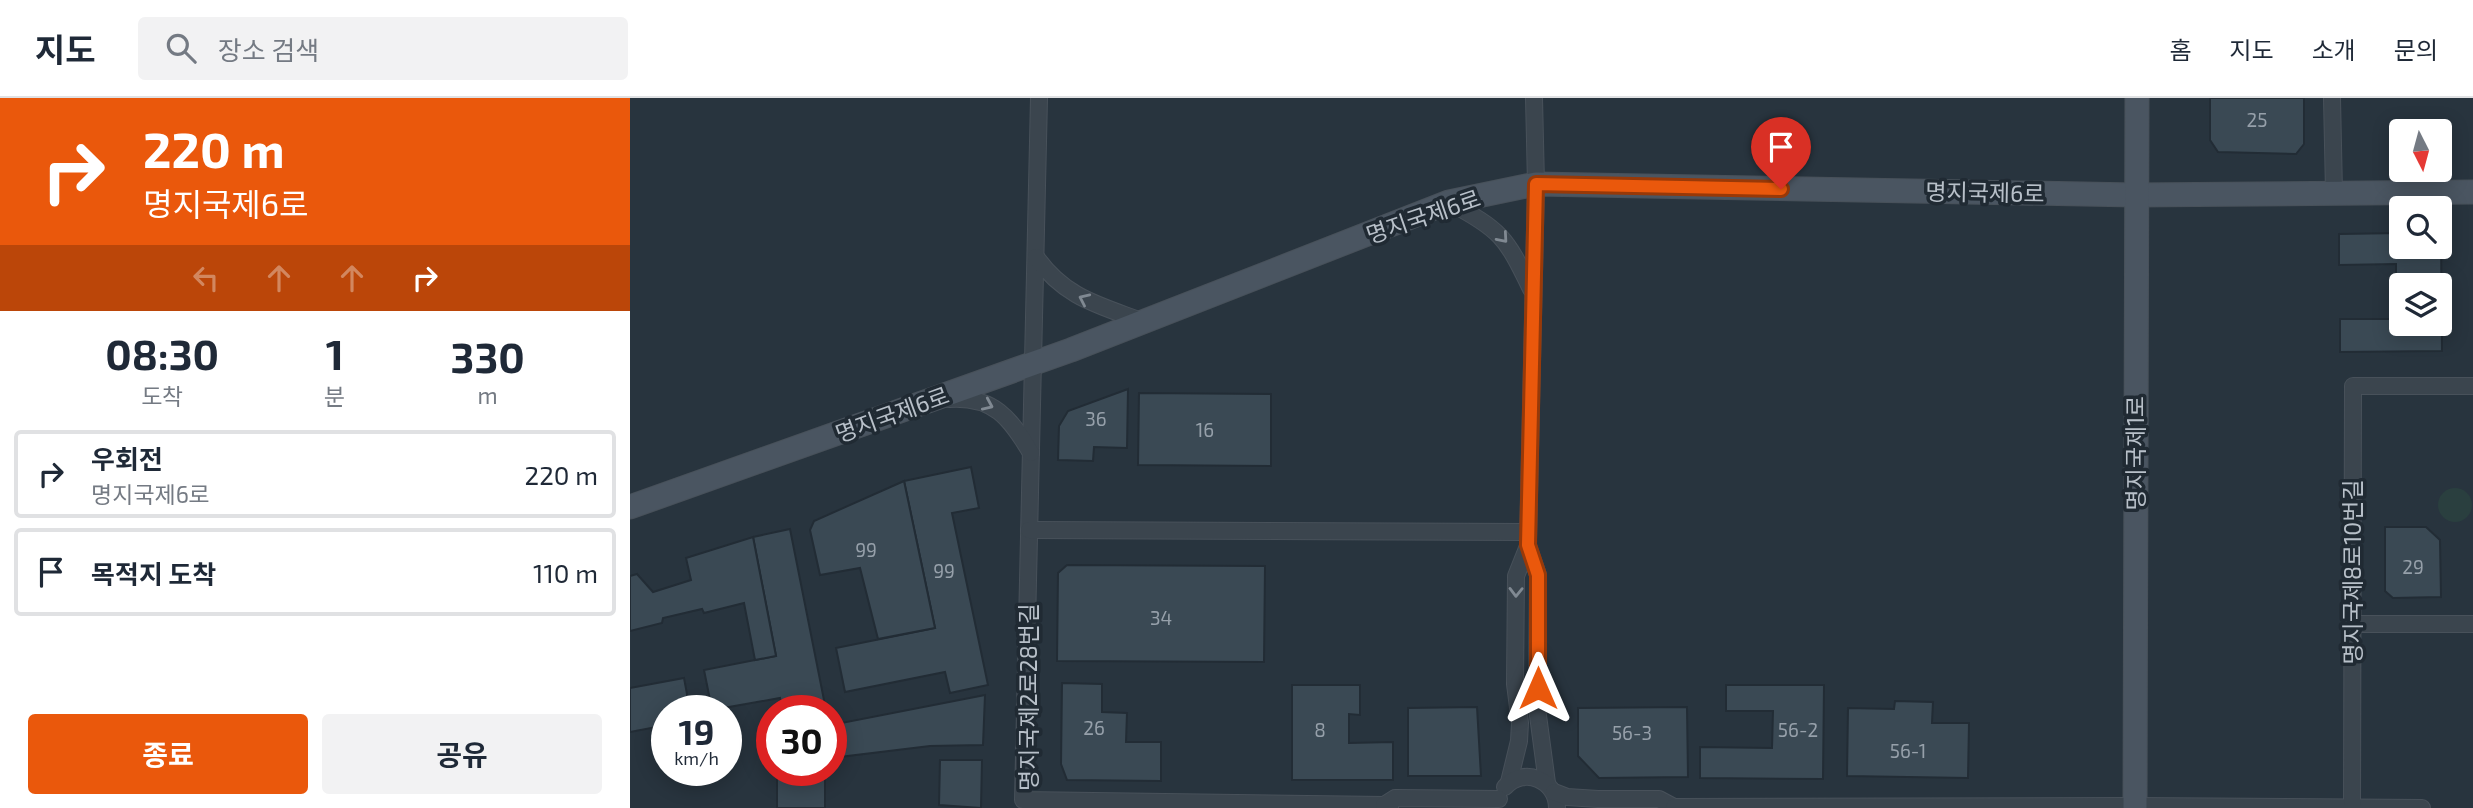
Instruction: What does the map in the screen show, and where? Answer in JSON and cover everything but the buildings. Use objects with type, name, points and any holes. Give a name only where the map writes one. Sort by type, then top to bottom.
[{"type":"street","name":"명지국제2로28번길","points":[[1039,98],[1023,800],[1387,806],[1395,798],[1498,803]]},
{"type":"street","points":[[1498,803],[1510,782],[1520,723],[1515,684],[1516,576],[1528,539],[1536,184],[1534,98]]},
{"type":"street","name":"명지국제1로","points":[[2135,807],[2137,98]]},
{"type":"street","points":[[2332,98],[2334,192]]},
{"type":"street","name":"명지국제6로","points":[[630,507],[1034,363],[1449,202],[1536,184],[2135,195],[2473,192]]},
{"type":"street","points":[[1449,202],[1487,223],[1502,236],[1511,248],[1534,295]]},
{"type":"street","points":[[1036,257],[1049,275],[1071,292],[1144,322]]},
{"type":"street","name":"명지국제8로10번길","points":[[2351,808],[2353,386],[2473,386]]},
{"type":"street","points":[[922,403],[960,398],[989,405],[1001,412],[1014,426],[1032,454]]},
{"type":"street","points":[[1028,530],[1528,539]]},
{"type":"street","points":[[1528,539],[1538,575],[1537,708],[1552,795]]},
{"type":"street","points":[[2352,624],[2473,624]]},
{"type":"street","points":[[1510,782],[1528,776],[1552,795],[1598,799],[1659,799],[1672,807],[2422,808]]},
{"type":"green space","points":[[2455,488],[2467,493],[2472,505],[2467,517],[2455,522],[2443,517],[2438,505],[2443,493]]},
{"type":"route","points":[[1538,688],[1538,575],[1528,545],[1536,184],[1781,189]]}]
